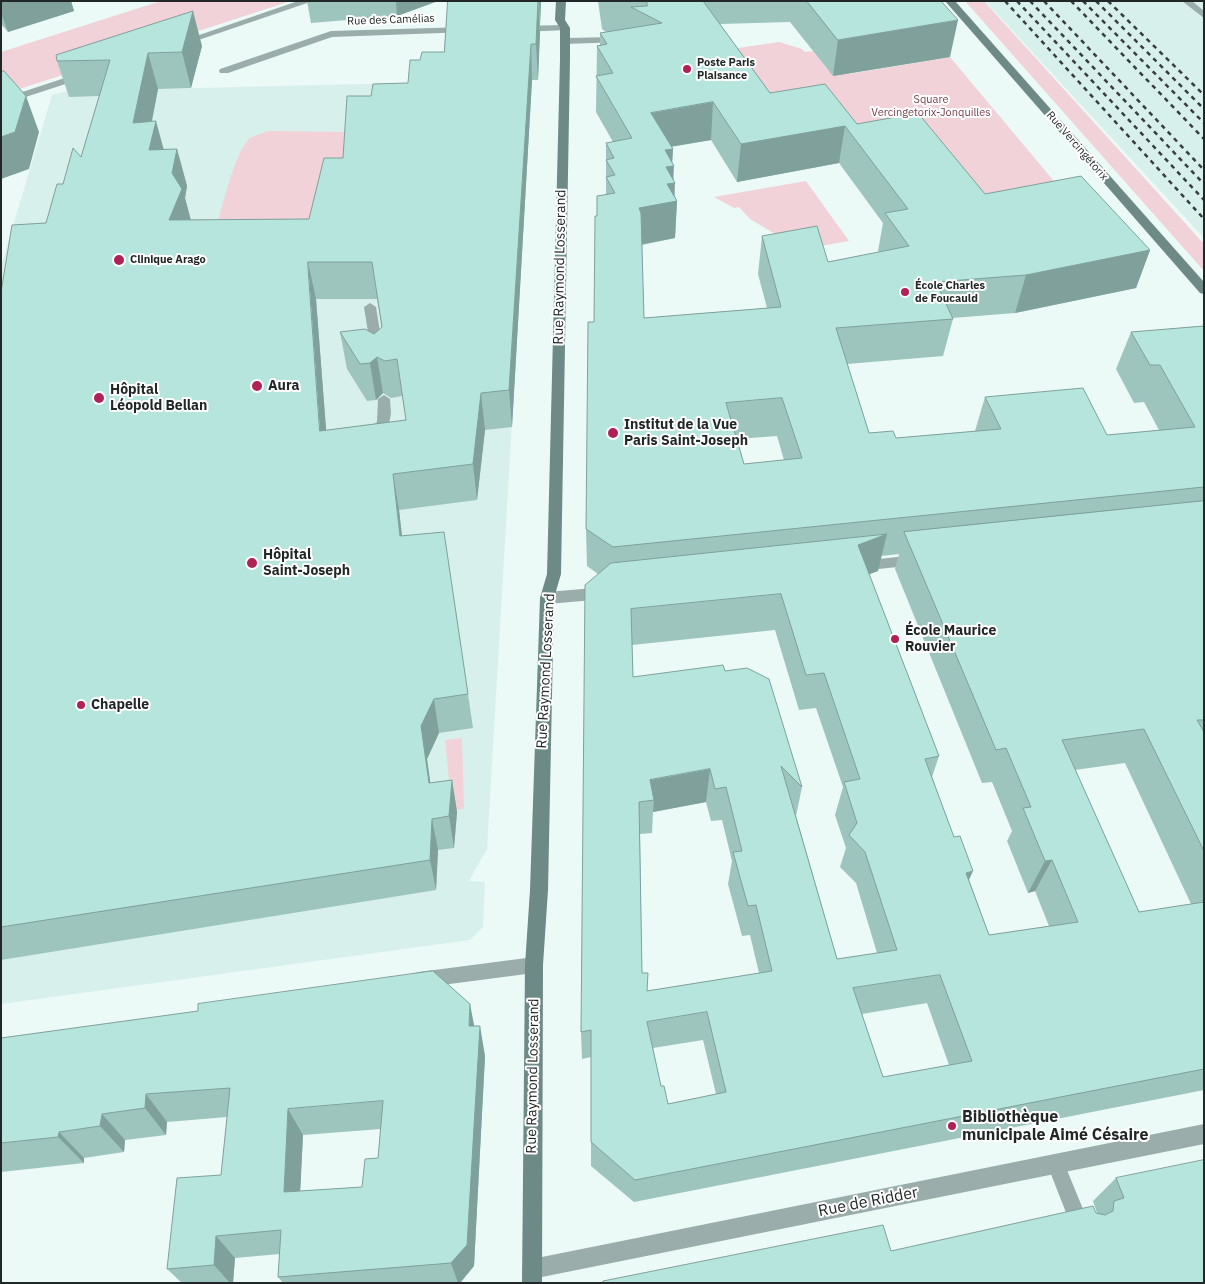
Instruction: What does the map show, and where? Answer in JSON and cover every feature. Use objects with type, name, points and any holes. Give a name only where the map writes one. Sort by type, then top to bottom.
[{"type":"street","points":[[172,46],[308,1]]},
{"type":"street","name":"Rue Raymond Losserand","points":[[532,1276],[534,964],[539,880],[547,598],[554,574],[565,41],[565,28],[560,20],[561,1]]},
{"type":"street","name":"Rue Vercingétorix","points":[[950,1],[1204,290]]},
{"type":"street","points":[[508,29],[565,28]]},
{"type":"street","name":"Rue des Camélias","points":[[224,71],[331,34],[480,30]]},
{"type":"street","points":[[1,102],[93,72]]},
{"type":"street","points":[[843,568],[932,558]]},
{"type":"street","points":[[547,598],[619,591]]},
{"type":"street","points":[[404,982],[534,964]]},
{"type":"street","name":"Rue de Ridder","points":[[532,1276],[1204,1134]]},
{"type":"lane","points":[[1186,1],[1204,16]]},
{"type":"lane","points":[[565,41],[633,40]]},
{"type":"lane","points":[[370,307],[379,365]]},
{"type":"lane","points":[[358,433],[374,430],[383,424],[385,413],[384,399]]},
{"type":"lane","points":[[1056,1164],[1081,1226]]},
{"type":"shaded area","points":[[985,1],[1204,1],[1204,238]]},
{"type":"shaded area","name":"Hôpital Saint-Joseph","points":[[532,80],[487,849],[469,881],[485,882],[483,927],[470,940],[1,1004],[1,266],[52,95],[67,91]]},
{"type":"green space","points":[[161,1],[291,1],[1,95],[1,52]]},
{"type":"green space","points":[[965,1],[984,1],[1204,244],[1204,271]]},
{"type":"green space","name":"Square Vercingetorix-Jonquilles","points":[[779,42],[802,49],[805,52],[813,51],[828,70],[844,68],[849,74],[950,57],[1058,186],[960,205],[765,130],[711,52]]},
{"type":"green space","points":[[268,131],[353,132],[319,244],[212,245],[227,188],[238,157],[250,138]]},
{"type":"green space","points":[[806,181],[849,241],[815,247],[795,246],[750,219],[739,207],[734,208],[714,197]]},
{"type":"green space","points":[[462,738],[464,809],[452,810],[445,740]]},
{"type":"building","name":"Hôpital Saint-Joseph","points":[[448,1],[538,1],[536,44],[531,44],[509,390],[481,393],[473,464],[393,474],[400,536],[444,532],[468,694],[434,699],[421,726],[429,783],[452,780],[449,816],[432,819],[430,860],[1,927],[1,292],[12,225],[46,223],[57,184],[63,184],[73,148],[81,157],[110,60],[57,61],[56,55],[193,11],[182,52],[148,53],[133,123],[156,121],[149,150],[177,149],[172,173],[182,189],[169,220],[309,219],[324,158],[343,158],[347,96],[371,96],[373,84],[408,83],[410,60],[420,60],[422,52],[444,52]],"holes":[[[308,262],[372,262],[382,327],[374,334],[365,329],[340,332],[360,364],[370,363],[377,357],[385,361],[397,359],[406,420],[320,431]]]},
{"type":"building","points":[[647,1],[703,1],[770,93],[825,84],[857,124],[918,113],[985,194],[1081,176],[1150,250],[1026,275],[936,282],[953,319],[836,328],[869,433],[893,431],[896,438],[1001,429],[985,397],[1083,388],[1107,435],[1195,427],[1160,365],[1150,365],[1131,332],[1204,326],[1204,487],[613,547],[586,529],[588,322],[594,322],[595,216],[597,216],[597,196],[615,193],[606,177],[615,175],[606,160],[614,158],[606,143],[632,138],[596,76],[613,73],[597,46],[607,44],[600,33],[662,23],[631,7],[647,6]],"holes":[[[713,102],[741,144],[845,126],[908,209],[885,213],[909,246],[828,262],[817,226],[762,236],[781,307],[644,318],[641,213],[639,208],[677,201],[667,184],[675,183],[666,167],[674,166],[665,150],[673,149],[651,113]],[[782,398],[802,458],[744,464],[726,403]]]},
{"type":"building","points":[[807,1],[941,1],[958,20],[838,40]]},
{"type":"building","points":[[4,71],[26,96],[15,132],[1,137],[1,72]]},
{"type":"building","points":[[1204,501],[1204,720],[1197,720],[1204,732],[1204,851],[1144,729],[1062,740],[1139,912],[1204,902],[1204,1069],[635,1180],[591,1142],[591,1030],[581,1032],[585,585],[611,563],[887,534],[858,545],[939,756],[925,759],[954,837],[960,836],[973,871],[966,873],[989,935],[1078,922],[1052,860],[1045,861],[1023,808],[1031,807],[1006,748],[996,750],[904,532]],"holes":[[[781,594],[806,675],[824,673],[860,779],[844,782],[857,823],[849,835],[865,852],[897,950],[837,959],[781,766],[802,787],[769,679],[747,668],[725,671],[723,665],[633,677],[631,609]],[[710,769],[715,789],[726,787],[742,851],[733,852],[748,906],[756,905],[772,971],[647,991],[648,973],[642,973],[639,802],[654,800],[650,780]],[[940,975],[972,1061],[883,1077],[853,988]],[[707,1012],[726,1092],[668,1104],[664,1086],[661,1086],[647,1022]]]},
{"type":"building","points":[[433,971],[470,1004],[469,1026],[480,1026],[467,1245],[451,1263],[278,1277],[281,1230],[216,1236],[214,1265],[167,1269],[177,1178],[221,1175],[230,1088],[146,1094],[145,1108],[102,1114],[100,1126],[59,1132],[58,1137],[1,1143],[1,1038],[198,1011],[198,1004]],"holes":[[[383,1101],[378,1158],[365,1159],[362,1187],[284,1192],[288,1109]]]},
{"type":"building","points":[[1204,1160],[1204,1283],[602,1283],[603,1281],[883,1225],[891,1251],[1093,1206],[1096,1213],[1105,1215],[1113,1211],[1114,1201],[1124,1198],[1116,1178]]},
{"type":"railway","points":[[1005,1],[1204,219]]},
{"type":"railway","points":[[1017,1],[1204,200]]},
{"type":"railway","points":[[1030,1],[1204,184]]},
{"type":"railway","points":[[1044,1],[1204,170]]},
{"type":"railway","points":[[1071,1],[1204,139]]},
{"type":"railway","points":[[1083,1],[1204,123]]},
{"type":"railway","points":[[1096,1],[1204,109]]},
{"type":"railway","points":[[1108,1],[1204,95]]},
{"type":"place","name":"Poste Paris Plaisance","points":[[687,69]]},
{"type":"place","name":"Clinique Arago","points":[[119,260]]},
{"type":"place","name":"École Charles de Foucauld","points":[[905,292]]},
{"type":"place","name":"Aura","points":[[257,386]]},
{"type":"place","name":"Hôpital Léopold Bellan","points":[[99,398]]},
{"type":"place","name":"Institut de la Vue Paris Saint-Joseph","points":[[613,433]]},
{"type":"place","name":"Hôpital Saint-Joseph","points":[[252,563]]},
{"type":"place","name":"École Maurice Rouvier","points":[[895,639]]},
{"type":"place","name":"Chapelle","points":[[81,705]]},
{"type":"place","name":"Bibliothèque municipale Aimé Césaire","points":[[952,1126]]}]
